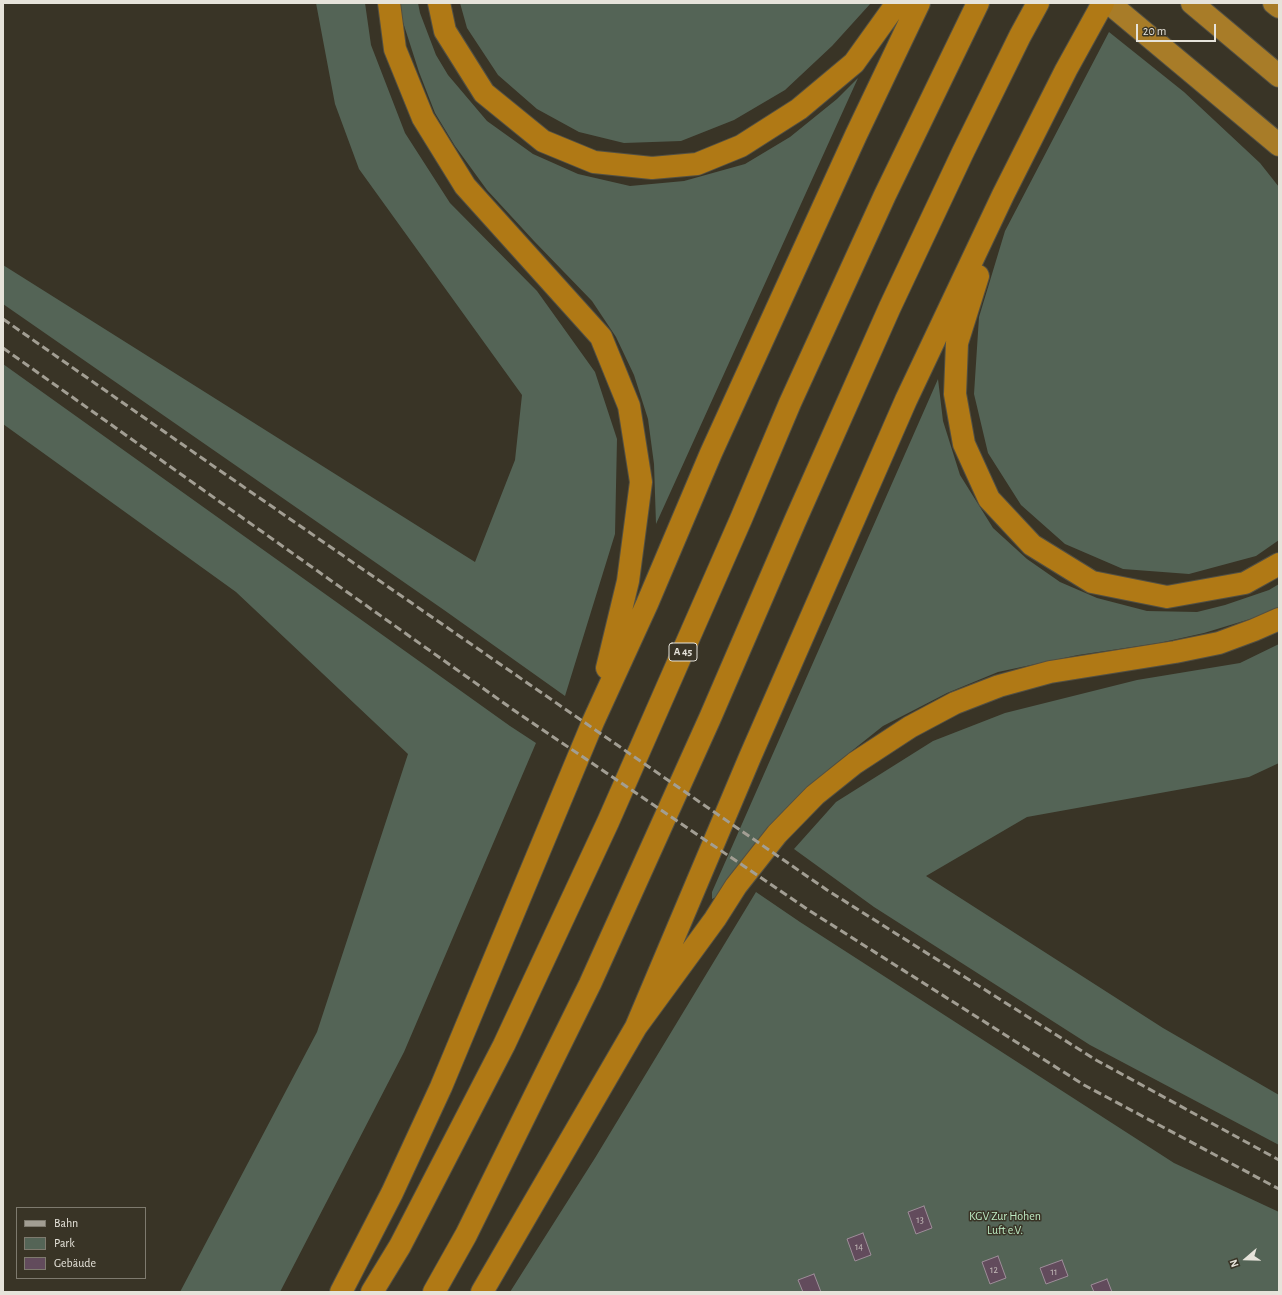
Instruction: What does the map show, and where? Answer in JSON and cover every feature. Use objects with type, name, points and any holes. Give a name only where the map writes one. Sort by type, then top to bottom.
[{"type":"highway","points":[[388,3],[395,49],[423,118],[464,186],[601,337],[629,406],[640,482],[628,581],[593,722]]},
{"type":"highway","points":[[439,3],[445,31],[484,93],[543,141],[594,162],[652,168],[697,164],[712,158],[741,146],[799,109],[854,63],[897,3]]},
{"type":"highway","points":[[341,1292],[392,1193],[441,1087],[593,722],[647,604],[711,453],[856,135],[919,3]]},
{"type":"highway","name":"A 45","points":[[372,1292],[400,1246],[511,1031],[608,822],[741,519],[790,403],[885,196],[978,3]]},
{"type":"highway","points":[[434,1292],[466,1234],[590,984],[710,718],[890,307],[963,152],[1020,36],[1038,3]]},
{"type":"highway","points":[[636,1027],[750,757],[906,400],[1003,195],[1066,70],[1102,3]]},
{"type":"highway","points":[[1109,3],[1279,145]]},
{"type":"highway","points":[[1192,3],[1279,76]]},
{"type":"highway","points":[[1274,3],[1279,7]]},
{"type":"highway","points":[[1003,195],[956,343],[955,394],[964,444],[989,499],[1032,545],[1092,582],[1167,597],[1245,583],[1279,564]]},
{"type":"highway","points":[[482,1292],[636,1027],[715,919],[736,886],[777,834],[816,795],[855,763],[910,727],[955,703],[999,686],[1050,672],[1175,652],[1219,643],[1279,619]]},
{"type":"green space","points":[[316,3],[365,3],[371,45],[405,133],[450,203],[537,291],[595,372],[617,439],[615,534],[565,696],[444,610],[3,304],[3,265],[475,562],[515,460],[522,395],[359,169],[335,104]]},
{"type":"green space","points":[[399,3],[418,3],[420,13],[436,55],[448,75],[487,121],[533,154],[578,174],[630,186],[684,181],[745,164],[790,137],[837,99],[858,78],[656,524],[654,464],[648,419],[634,375],[616,337],[592,301],[487,190],[455,146],[435,113],[419,72],[401,16]]},
{"type":"green space","points":[[460,3],[871,3],[832,46],[785,90],[734,120],[681,141],[624,143],[579,132],[537,109],[498,75],[467,28]]},
{"type":"green space","points":[[1109,32],[1184,92],[1260,163],[1279,187],[1279,540],[1256,556],[1189,574],[1123,569],[1065,544],[1021,505],[988,453],[974,394],[979,317],[1005,231]]},
{"type":"green space","points":[[3,364],[510,726],[536,743],[404,1052],[280,1292],[180,1292],[317,1032],[408,754],[236,592],[3,424]]},
{"type":"green space","points":[[938,379],[943,421],[960,475],[993,528],[1027,559],[1060,582],[1097,598],[1147,611],[1197,612],[1225,605],[1269,590],[1279,584],[1279,607],[1260,616],[1204,633],[1159,643],[1078,655],[998,672],[947,693],[883,726],[829,769],[771,826],[716,897],[712,899],[712,892]]},
{"type":"green space","points":[[1279,644],[1279,763],[1249,777],[1027,817],[926,876],[1163,1028],[1279,1095],[1279,1145],[1090,1045],[874,907],[794,849],[836,802],[933,741],[1005,713],[1137,680],[1240,663]]},
{"type":"green space","name":"KGV Zur Hohen Luft e.V.","points":[[756,892],[800,922],[1174,1163],[1279,1212],[1279,1292],[510,1292],[595,1158]]},
{"type":"building","points":[[924,1206],[932,1228],[916,1234],[908,1212]]},
{"type":"building","points":[[863,1233],[871,1255],[855,1261],[847,1239]]},
{"type":"building","points":[[998,1256],[1006,1278],[990,1284],[982,1262]]},
{"type":"building","points":[[1062,1260],[1068,1276],[1046,1284],[1040,1268]]},
{"type":"building","points":[[814,1274],[821,1292],[803,1292],[798,1280]]},
{"type":"building","points":[[1107,1279],[1112,1292],[1094,1292],[1091,1285]]},
{"type":"railway","points":[[3,319],[827,890],[1096,1060],[1279,1160]]},
{"type":"railway","points":[[3,348],[515,711],[810,911],[1084,1085],[1279,1189]]}]
